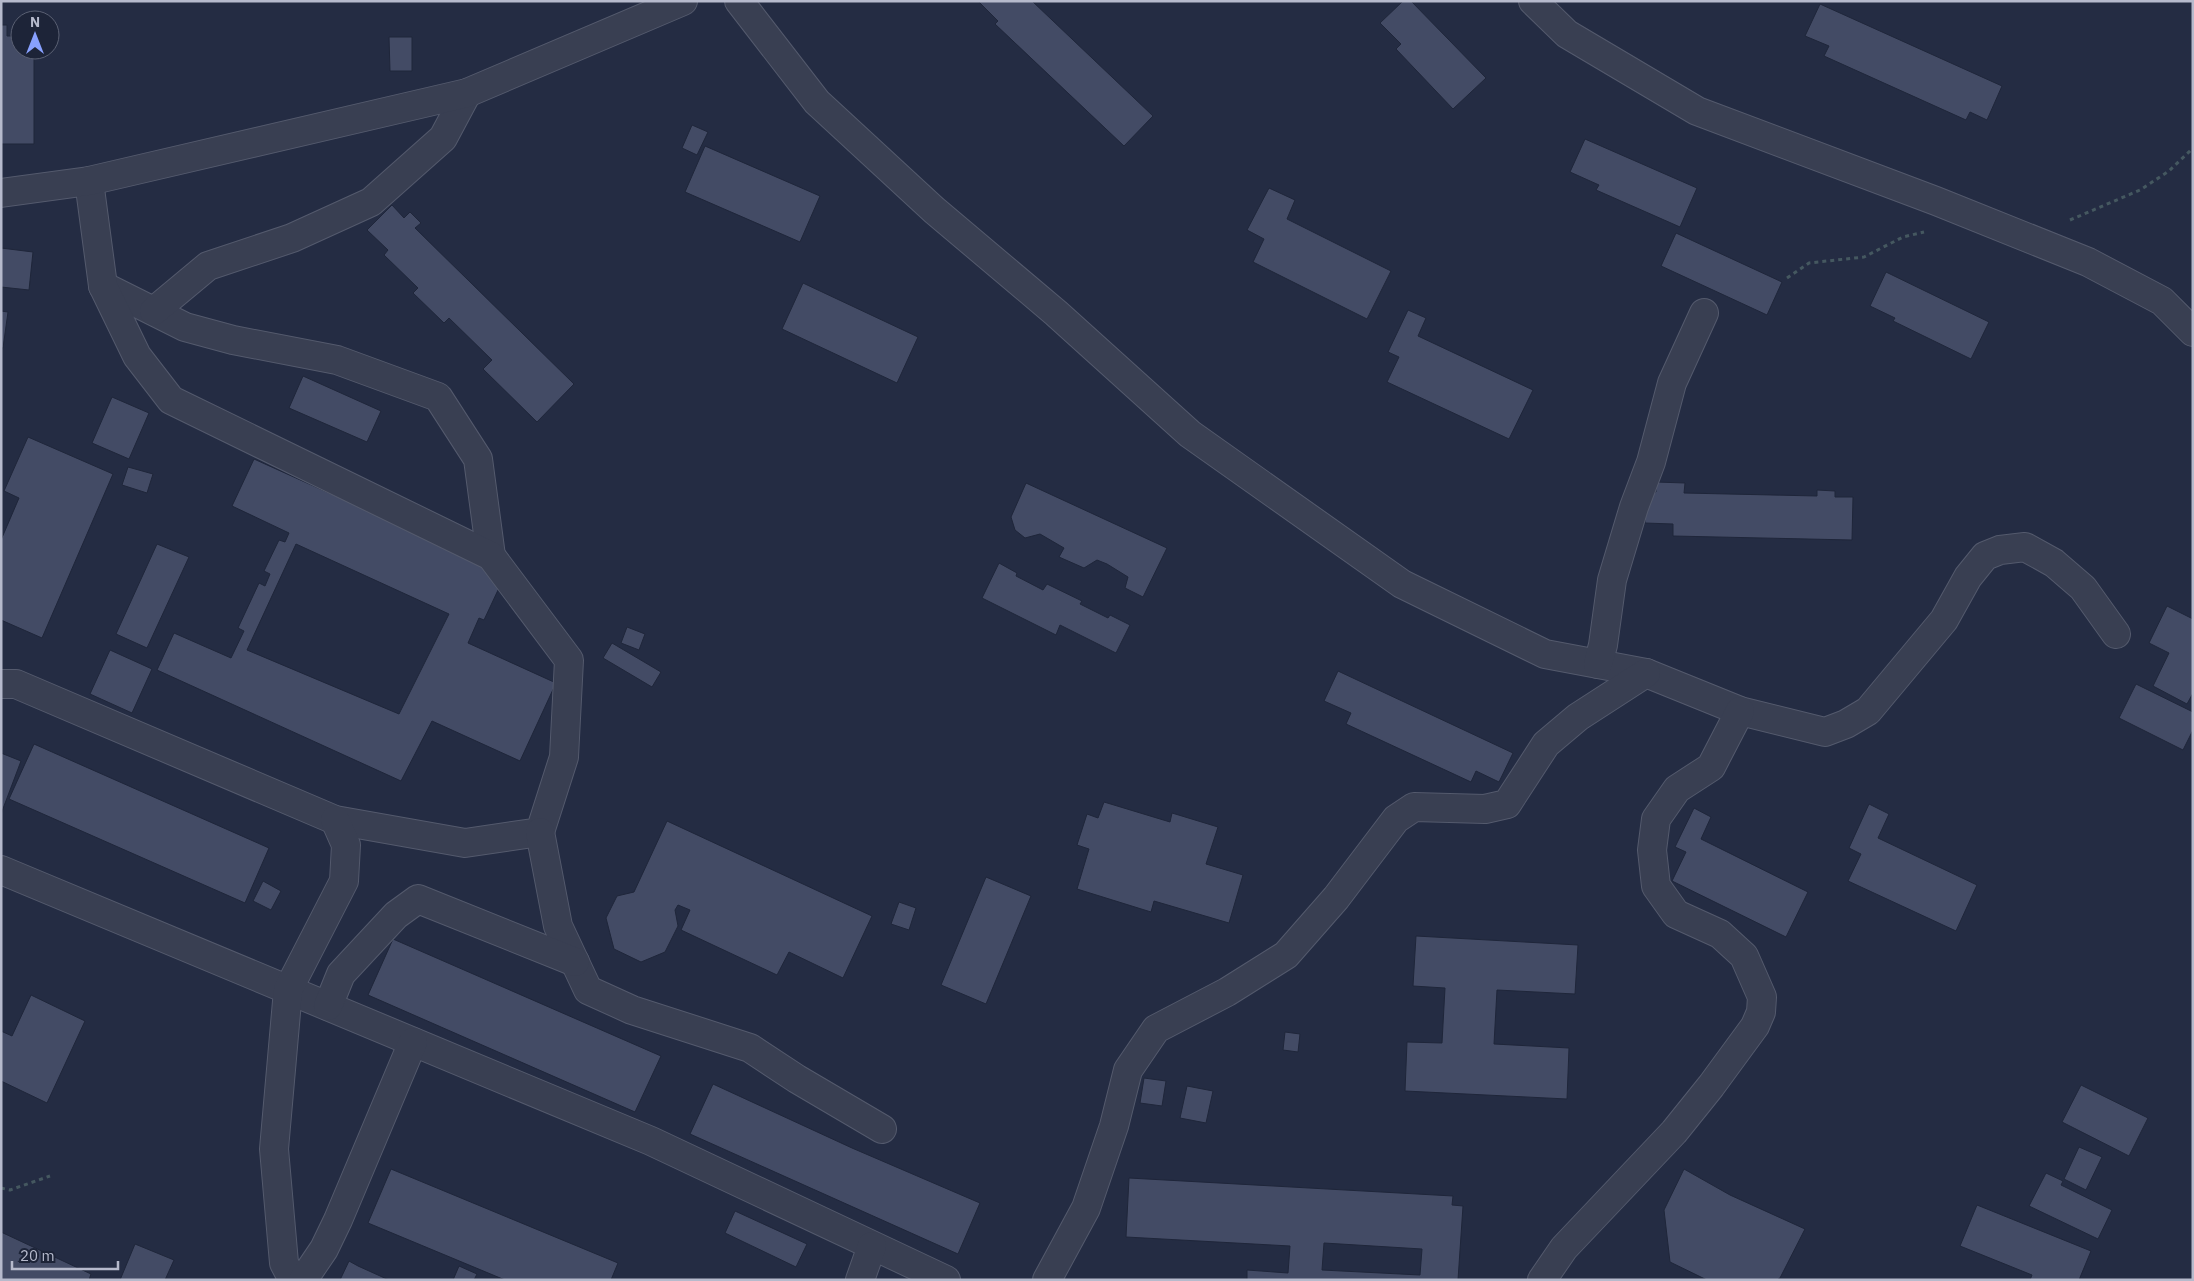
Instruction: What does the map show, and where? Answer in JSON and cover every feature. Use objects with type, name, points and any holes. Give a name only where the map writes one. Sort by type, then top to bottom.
[{"type":"street","points":[[739,1],[817,102],[934,210],[1056,313],[1190,434],[1402,584],[1545,654],[1646,673],[1740,711],[1825,732],[1846,724],[1868,711],[1944,620],[1968,577],[1986,556],[2000,550],[2025,547],[2054,563],[2083,588],[2116,634]]},
{"type":"street","points":[[1533,1],[1567,34],[1697,111],[1936,201],[2088,262],[2162,301],[2193,332]]},
{"type":"street","points":[[1,193],[89,181],[467,94],[680,2]]},
{"type":"street","points":[[154,311],[208,266],[292,238],[371,202],[443,138],[467,94]]},
{"type":"street","points":[[89,181],[103,286],[137,356],[171,400],[491,556],[569,660],[564,757],[540,832],[558,926],[588,990],[632,1010],[750,1048],[797,1079],[882,1129]]},
{"type":"street","points":[[103,286],[185,327],[337,360],[438,397],[478,458],[491,556]]},
{"type":"street","points":[[1598,664],[1603,646],[1612,580],[1634,507],[1651,462],[1672,383],[1704,313]]},
{"type":"street","points":[[1047,1280],[1086,1208],[1114,1126],[1128,1070],[1156,1029],[1227,992],[1286,955],[1336,898],[1396,820],[1414,807],[1485,810],[1507,804],[1546,744],[1578,717],[1646,673]]},
{"type":"street","points":[[1,684],[16,684],[335,820],[465,843],[540,832]]},
{"type":"street","points":[[1542,1280],[1564,1248],[1674,1132],[1712,1086],[1756,1026],[1761,1012],[1762,997],[1744,956],[1720,934],[1676,914],[1656,886],[1652,850],[1656,820],[1678,789],[1711,767],[1740,711]]},
{"type":"street","points":[[293,1280],[284,1263],[274,1149],[288,990],[344,881],[346,845],[335,820]]},
{"type":"street","points":[[1,870],[651,1141],[946,1280]]},
{"type":"street","points":[[328,1006],[341,974],[396,915],[418,899],[575,962]]},
{"type":"street","points":[[303,1280],[324,1249],[338,1220],[413,1042]]},
{"type":"street","points":[[860,1280],[872,1246]]},
{"type":"path","points":[[1,1188],[10,1190],[50,1176]]},
{"type":"building","points":[[978,1],[1032,1],[1153,116],[1124,146],[995,24],[998,21]]},
{"type":"building","points":[[1403,1],[1411,1],[1486,78],[1453,109],[1396,49],[1401,44],[1380,23]]},
{"type":"building","points":[[1820,4],[2002,86],[1987,120],[1970,112],[1966,120],[1824,56],[1829,46],[1805,36]]},
{"type":"building","points":[[1,25],[7,25],[7,36],[10,36],[10,60],[34,60],[34,144],[1,144]]},
{"type":"building","points":[[389,37],[412,37],[412,71],[390,71]]},
{"type":"building","points":[[692,125],[708,132],[697,155],[682,148]]},
{"type":"building","points":[[1585,139],[1697,188],[1680,227],[1596,190],[1599,185],[1570,172]]},
{"type":"building","points":[[705,146],[820,196],[800,242],[685,192]]},
{"type":"building","points":[[1269,188],[1295,200],[1287,219],[1391,271],[1367,319],[1253,262],[1264,239],[1247,230]]},
{"type":"building","points":[[392,205],[404,218],[410,212],[421,223],[415,228],[574,384],[537,422],[483,369],[492,360],[449,318],[444,323],[413,293],[418,288],[384,255],[388,250],[367,230]]},
{"type":"building","points":[[1676,233],[1782,282],[1767,315],[1661,266]]},
{"type":"building","points":[[1,248],[33,252],[29,290],[1,287]]},
{"type":"building","points":[[1886,272],[1989,322],[1971,359],[1893,321],[1895,318],[1870,306]]},
{"type":"building","points":[[803,283],[918,337],[897,383],[782,329]]},
{"type":"building","points":[[1408,310],[1426,318],[1418,336],[1533,390],[1509,439],[1387,382],[1399,357],[1388,352]]},
{"type":"building","points":[[1,311],[8,312],[3,348],[1,348]]},
{"type":"building","points":[[303,376],[381,411],[367,442],[289,408]]},
{"type":"building","points":[[112,397],[149,413],[129,459],[92,443]]},
{"type":"building","points":[[28,437],[113,474],[42,638],[1,620],[1,540],[19,498],[4,491]]},
{"type":"building","points":[[254,459],[506,573],[484,620],[479,618],[468,643],[556,683],[520,761],[432,721],[401,781],[157,670],[174,633],[231,658],[244,631],[238,628],[259,583],[265,586],[270,574],[264,571],[279,540],[285,542],[289,533],[232,506]],"holes":[[[296,544],[449,614],[399,714],[247,650]]]},
{"type":"building","points":[[128,467],[153,474],[147,493],[122,485]]},
{"type":"building","points":[[1656,482],[1685,483],[1684,493],[1817,496],[1817,490],[1835,491],[1835,497],[1853,497],[1852,540],[1673,536],[1673,524],[1645,523],[1645,492],[1656,492]]},
{"type":"building","points":[[1026,483],[1167,548],[1143,597],[1125,588],[1128,577],[1107,564],[1097,560],[1084,568],[1059,557],[1064,548],[1040,534],[1025,538],[1015,530],[1011,517]]},
{"type":"building","points":[[157,544],[189,557],[147,648],[116,634]]},
{"type":"building","points":[[999,563],[1017,573],[1016,576],[1043,590],[1047,584],[1082,601],[1080,604],[1108,618],[1110,615],[1130,625],[1116,653],[1060,625],[1056,635],[982,598]]},
{"type":"building","points":[[2167,606],[2193,619],[2193,693],[2187,704],[2153,686],[2169,653],[2149,643]]},
{"type":"building","points":[[627,627],[645,634],[639,650],[621,643]]},
{"type":"building","points":[[612,643],[661,672],[652,687],[603,658]]},
{"type":"building","points":[[110,650],[152,669],[132,713],[90,694]]},
{"type":"building","points":[[1338,671],[1513,753],[1499,782],[1476,771],[1471,782],[1346,724],[1351,713],[1324,701]]},
{"type":"building","points":[[2136,684],[2193,712],[2193,730],[2183,750],[2119,718]]},
{"type":"building","points":[[34,744],[269,848],[245,903],[9,799]]},
{"type":"building","points":[[1,753],[21,761],[1,814]]},
{"type":"building","points":[[1104,802],[1170,822],[1172,813],[1218,827],[1206,864],[1243,875],[1229,923],[1154,901],[1151,912],[1077,889],[1089,849],[1077,845],[1087,814],[1098,818]]},
{"type":"building","points":[[1869,804],[1889,814],[1878,838],[1977,885],[1956,931],[1848,881],[1861,854],[1849,848]]},
{"type":"building","points":[[1694,808],[1711,817],[1701,839],[1808,892],[1786,937],[1672,881],[1686,852],[1675,847]]},
{"type":"building","points":[[667,821],[872,916],[843,978],[789,952],[777,975],[681,930],[690,910],[678,905],[675,910],[678,926],[665,952],[641,962],[614,949],[606,918],[617,896],[634,892]]},
{"type":"building","points":[[986,877],[1031,896],[986,1004],[941,985]]},
{"type":"building","points":[[263,881],[281,891],[271,910],[253,901]]},
{"type":"building","points":[[899,902],[916,908],[909,930],[891,924]]},
{"type":"building","points":[[1416,936],[1578,945],[1575,994],[1497,990],[1494,1044],[1569,1048],[1567,1099],[1405,1091],[1407,1042],[1442,1043],[1445,988],[1413,986]]},
{"type":"building","points":[[393,939],[661,1056],[635,1112],[368,995]]},
{"type":"building","points":[[31,995],[85,1021],[47,1103],[1,1081],[1,1031],[12,1036]]},
{"type":"building","points":[[1285,1032],[1300,1034],[1298,1052],[1283,1050]]},
{"type":"building","points":[[1144,1078],[1166,1081],[1162,1106],[1140,1103]]},
{"type":"building","points":[[713,1084],[852,1148],[980,1203],[958,1254],[690,1134]]},
{"type":"building","points":[[2081,1085],[2148,1118],[2129,1156],[2062,1122]]},
{"type":"building","points":[[1187,1086],[1213,1091],[1206,1123],[1180,1118]]},
{"type":"building","points":[[2079,1147],[2102,1157],[2086,1190],[2064,1179]]},
{"type":"building","points":[[391,1169],[618,1263],[611,1280],[505,1280],[368,1223]]},
{"type":"building","points":[[1684,1169],[1730,1195],[1805,1229],[1780,1278],[1777,1280],[1707,1280],[1670,1262],[1664,1210]]},
{"type":"building","points":[[2046,1173],[2063,1181],[2061,1185],[2112,1210],[2098,1239],[2029,1206]]},
{"type":"building","points":[[1129,1178],[1453,1196],[1452,1205],[1463,1206],[1458,1280],[1247,1280],[1247,1270],[1288,1273],[1290,1246],[1126,1237]],"holes":[[[1324,1243],[1422,1249],[1420,1275],[1322,1270]]]},
{"type":"building","points":[[1977,1205],[2091,1251],[2079,1280],[2030,1280],[2032,1275],[1960,1246]]},
{"type":"building","points":[[735,1211],[807,1244],[796,1267],[725,1233]]},
{"type":"building","points":[[1,1232],[91,1274],[89,1280],[1,1280]]},
{"type":"building","points":[[135,1244],[174,1260],[165,1280],[120,1280]]},
{"type":"building","points":[[349,1261],[358,1266],[389,1280],[340,1280]]},
{"type":"building","points":[[459,1266],[477,1274],[474,1280],[453,1280]]}]
